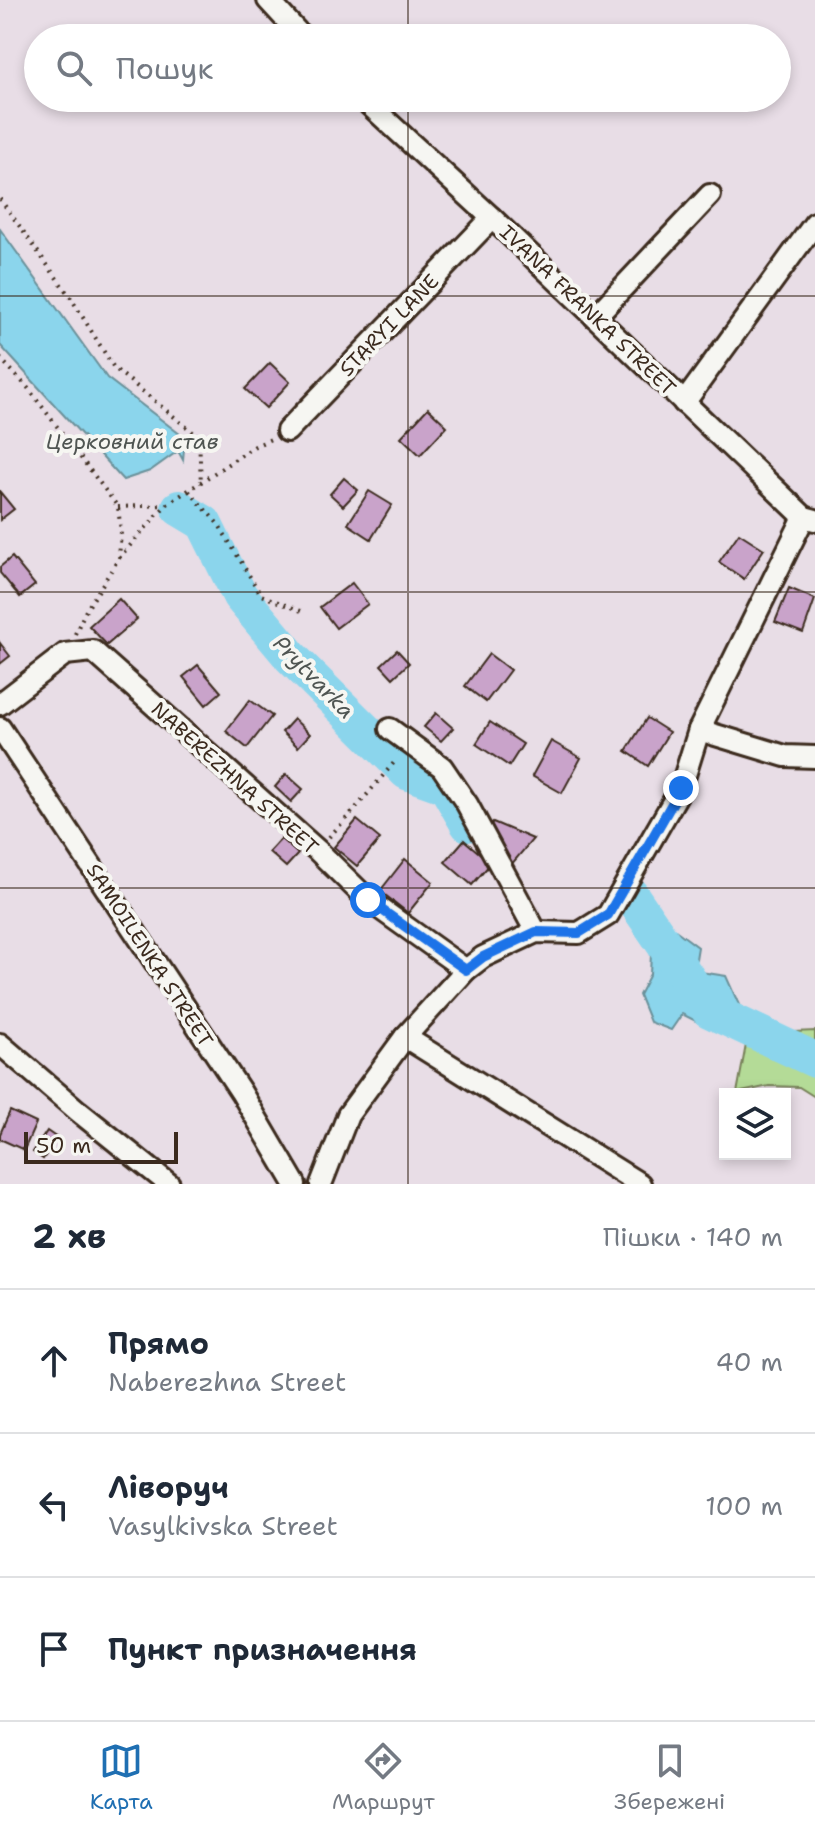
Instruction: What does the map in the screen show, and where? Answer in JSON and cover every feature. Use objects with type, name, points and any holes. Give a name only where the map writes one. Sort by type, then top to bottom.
[{"type":"street","points":[[268,0],[290,24]]},
{"type":"street","name":"IVANA FRANKA STREET","points":[[377,112],[810,518]]},
{"type":"street","points":[[595,317],[710,195]]},
{"type":"street","name":"STARYI LANE","points":[[287,431],[492,218]]},
{"type":"street","points":[[684,403],[815,223]]},
{"type":"street","points":[[321,1184],[348,1115],[405,1037],[466,970],[483,957],[536,932],[579,933],[608,915],[681,788],[699,730],[810,518]]},
{"type":"street","name":"NABEREZHNA STREET","points":[[65,654],[93,651],[317,850],[368,900],[466,970]]},
{"type":"street","points":[[0,704],[65,654]]},
{"type":"street","name":"SAMOILENKA STREET","points":[[0,728],[241,1092],[295,1184]]},
{"type":"street","points":[[390,729],[442,767],[467,804],[536,932]]},
{"type":"street","points":[[699,730],[785,756],[815,757]]},
{"type":"street","points":[[405,1037],[640,1184]]},
{"type":"street","points":[[2,1050],[169,1184]]},
{"type":"path","points":[[0,199],[71,298],[114,368],[199,437],[201,484]]},
{"type":"path","points":[[0,358],[28,388],[118,507],[121,532],[119,558]]},
{"type":"path","points":[[65,654],[85,612],[119,558],[166,505],[255,446]]},
{"type":"path","points":[[189,491],[219,525],[261,595],[301,611]]},
{"type":"path","points":[[118,507],[166,505]]},
{"type":"path","points":[[317,850],[399,756]]},
{"type":"green space","points":[[815,1031],[815,1097],[799,1087],[738,1088],[748,1034]]},
{"type":"water","name":"Церковний став","points":[[0,229],[107,378],[185,438],[183,460],[178,451],[150,471],[123,480],[0,345]]},
{"type":"water","points":[[674,929],[698,947],[694,971],[726,976],[740,1007],[706,1026],[682,1014],[671,1030],[650,1022],[639,995],[650,974],[652,933]]},
{"type":"building","points":[[270,363],[290,382],[266,408],[245,389]]},
{"type":"building","points":[[428,408],[447,426],[420,455],[401,437]]},
{"type":"building","points":[[344,478],[358,490],[343,506],[330,494]]},
{"type":"building","points":[[369,491],[392,505],[371,539],[348,524]]},
{"type":"building","points":[[0,492],[14,509],[0,520]]},
{"type":"building","points":[[739,533],[764,549],[744,579],[719,562]]},
{"type":"building","points":[[12,557],[35,585],[20,597],[0,573],[0,567]]},
{"type":"building","points":[[352,583],[368,604],[336,628],[320,607]]},
{"type":"building","points":[[789,588],[815,599],[803,633],[775,622]]},
{"type":"building","points":[[119,599],[137,619],[107,645],[89,626]]},
{"type":"building","points":[[0,643],[10,656],[0,664]]},
{"type":"building","points":[[397,650],[409,663],[393,678],[381,665]]},
{"type":"building","points":[[489,654],[510,670],[486,702],[465,686]]},
{"type":"building","points":[[198,665],[221,692],[206,705],[183,677]]},
{"type":"building","points":[[250,700],[272,716],[247,748],[226,731]]},
{"type":"building","points":[[436,713],[453,728],[441,741],[424,727]]},
{"type":"building","points":[[647,718],[669,732],[648,766],[626,751]]},
{"type":"building","points":[[294,719],[310,734],[298,747],[282,732]]},
{"type":"building","points":[[490,722],[523,744],[509,766],[476,744]]},
{"type":"building","points":[[551,741],[581,758],[562,793],[532,776]]},
{"type":"building","points":[[286,774],[303,789],[291,802],[275,787]]},
{"type":"building","points":[[357,820],[380,839],[357,866],[334,847]]},
{"type":"building","points":[[493,822],[533,839],[511,865],[485,829]]},
{"type":"building","points":[[281,839],[298,854],[286,867],[269,852]]},
{"type":"building","points":[[464,840],[491,863],[472,885],[445,862]]},
{"type":"building","points":[[405,859],[433,882],[408,913],[380,891]]},
{"type":"building","points":[[10,1111],[36,1123],[24,1150],[0,1139]]},
{"type":"building","points":[[47,1131],[57,1138],[43,1159],[33,1152]]},
{"type":"waterway","name":"Prytvarka","points":[[179,508],[204,523],[240,596],[291,657],[407,772],[446,786],[468,824]]},
{"type":"waterway","points":[[630,894],[709,1010],[815,1060]]},
{"type":"route","points":[[368,900],[466,970],[483,957],[536,932],[579,933],[608,915],[681,788]]}]
